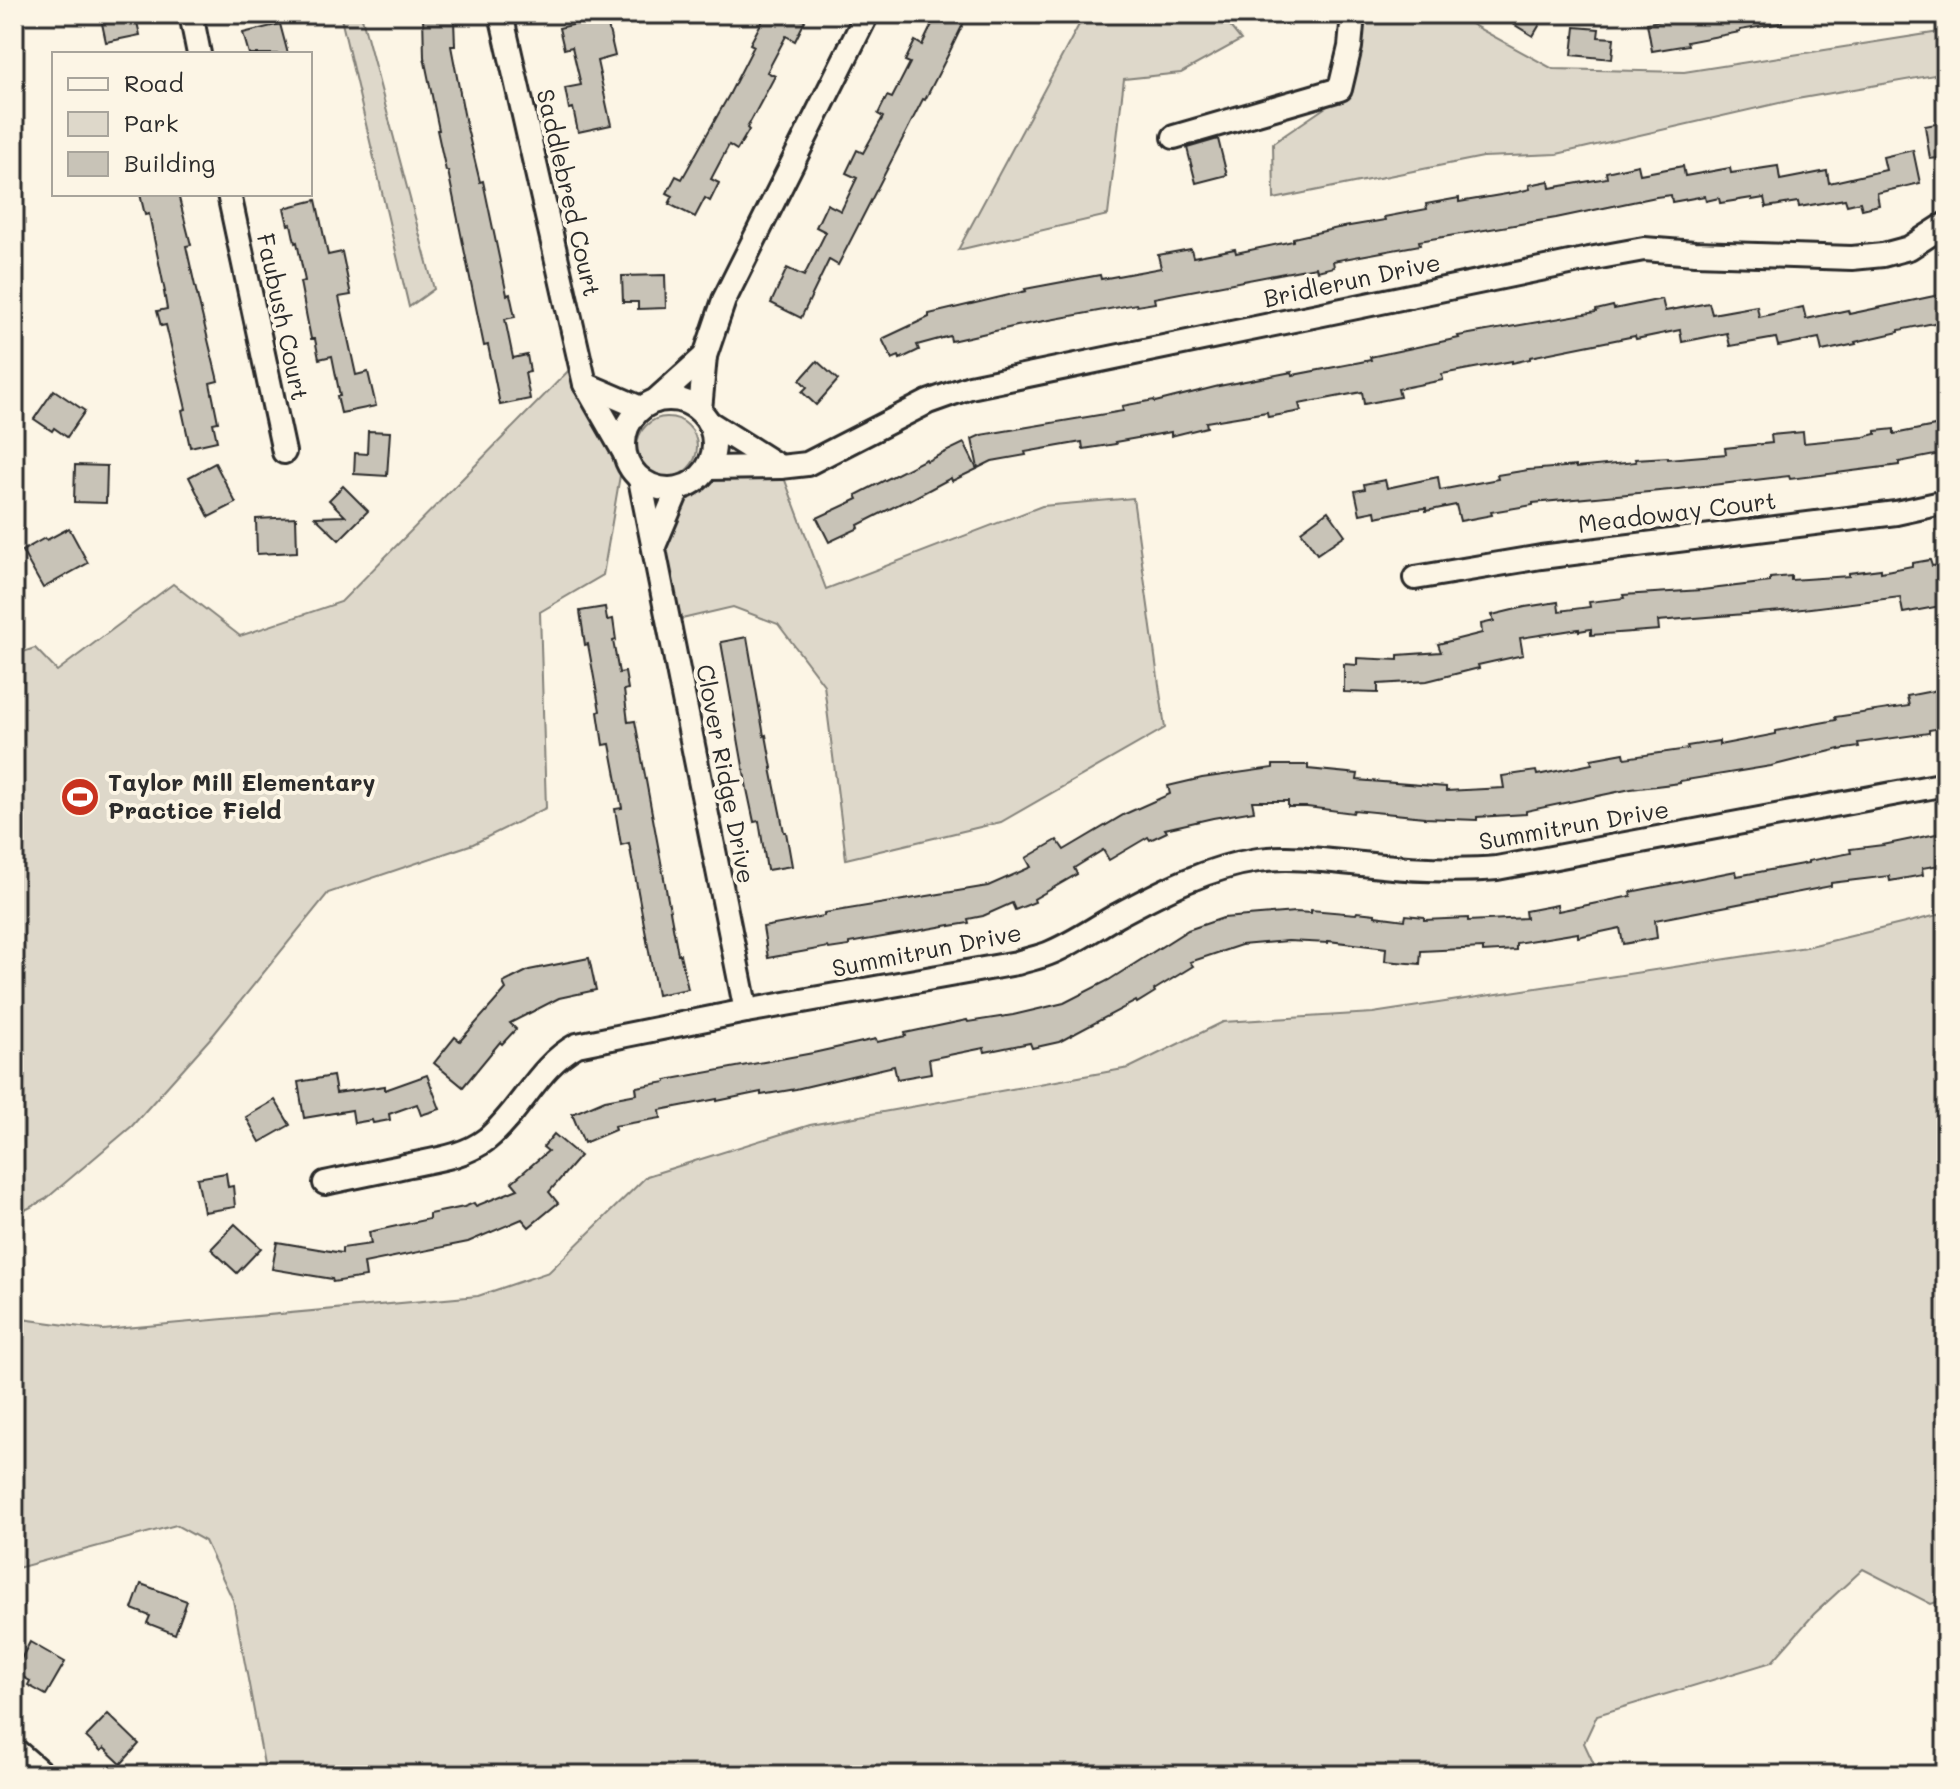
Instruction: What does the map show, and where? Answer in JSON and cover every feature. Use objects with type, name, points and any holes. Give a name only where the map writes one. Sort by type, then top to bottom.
[{"type":"street","points":[[191,14],[199,52]]},
{"type":"street","name":"Saddlebred Court","points":[[501,14],[585,384],[624,452]]},
{"type":"street","points":[[640,479],[662,489],[678,489],[693,483],[708,468],[714,454],[714,438],[705,416],[705,356],[724,300],[867,14]]},
{"type":"street","points":[[1174,137],[1340,89],[1350,47],[1353,14]]},
{"type":"street","name":"Faubush Court","points":[[229,196],[284,452]]},
{"type":"street","name":"Bridlerun Drive","points":[[708,468],[807,464],[928,402],[970,387],[1589,259],[1644,249],[1852,258],[1883,255],[1909,248],[1946,224]]},
{"type":"street","points":[[624,452],[624,436],[629,421],[705,356]]},
{"type":"street","points":[[585,384],[648,404],[671,399],[687,402],[780,467]]},
{"type":"street","name":"Clover Ridge Drive","points":[[624,452],[630,467],[640,479],[746,1011]]},
{"type":"street","points":[[654,546],[678,489]]},
{"type":"street","name":"Meadoway Court","points":[[1415,578],[1541,557],[1896,513],[1946,502]]},
{"type":"street","name":"Summitrun Drive","points":[[325,1183],[446,1158],[469,1150],[488,1138],[548,1067],[577,1045],[1050,953],[1187,881],[1222,869],[1259,860],[1314,860],[1426,870],[1497,868],[1946,784]]},
{"type":"street","points":[[14,1749],[44,1775]]},
{"type":"green space","points":[[340,14],[361,14],[434,289],[409,307]]},
{"type":"green space","points":[[1081,14],[1220,14],[1241,40],[1181,73],[1124,79],[1108,215],[958,250],[1081,21]]},
{"type":"green space","points":[[1357,14],[1453,14],[1553,69],[1684,72],[1946,31],[1946,73],[1797,99],[1557,154],[1483,157],[1274,199],[1273,143],[1351,90]]},
{"type":"green space","points":[[579,360],[624,452],[603,575],[540,612],[546,808],[473,844],[328,893],[214,1034],[132,1126],[46,1199],[14,1216],[14,655],[35,648],[57,671],[173,584],[240,636],[341,602]]},
{"type":"green space","points":[[667,417],[678,419],[688,426],[695,436],[695,458],[688,468],[678,475],[667,477],[656,475],[646,468],[639,458],[637,447],[639,436],[646,426],[656,419]]},
{"type":"green space","points":[[780,467],[826,589],[1042,506],[1133,498],[1165,728],[1001,822],[846,859],[824,685],[778,624],[733,607],[669,622],[654,546],[678,489],[693,483],[708,468]]},
{"type":"green space","points":[[1946,913],[1946,1599],[1931,1604],[1863,1569],[1814,1614],[1772,1662],[1597,1715],[1584,1743],[1599,1775],[266,1775],[233,1600],[205,1541],[176,1525],[14,1569],[14,1318],[103,1330],[478,1296],[549,1272],[647,1176],[810,1125],[1129,1068],[1223,1022],[1373,1013],[1806,947]]},
{"type":"building","points":[[100,14],[135,14],[140,35],[106,42]]},
{"type":"building","points":[[423,14],[449,14],[449,20],[454,20],[455,46],[451,46],[466,124],[480,182],[483,181],[507,295],[510,294],[515,317],[505,319],[513,358],[527,355],[530,372],[525,373],[530,399],[500,405],[488,345],[484,346],[437,130],[424,57]]},
{"type":"building","points":[[766,14],[792,14],[805,21],[795,41],[786,36],[767,72],[775,76],[747,128],[749,130],[737,150],[729,145],[711,179],[719,183],[710,201],[705,198],[695,217],[669,204],[673,196],[667,193],[676,176],[682,179],[729,95]]},
{"type":"building","points":[[937,14],[968,14],[838,265],[829,260],[801,318],[771,303],[787,268],[804,276],[826,232],[816,227],[827,204],[841,211],[857,178],[846,173],[857,150],[863,153],[883,117],[878,114],[887,96],[892,98],[910,63],[905,61],[915,41],[922,45]]},
{"type":"building","points":[[1497,14],[1546,14],[1533,36]]},
{"type":"building","points":[[1704,14],[1781,14],[1782,23],[1652,51],[1647,23]]},
{"type":"building","points":[[606,17],[615,56],[597,61],[611,125],[578,132],[565,88],[581,85],[572,47],[564,49],[559,28]]},
{"type":"building","points":[[280,24],[287,52],[248,52],[243,33]]},
{"type":"building","points":[[1575,27],[1599,29],[1598,37],[1614,38],[1612,59],[1572,55]]},
{"type":"building","points":[[1946,122],[1946,157],[1930,159],[1925,126]]},
{"type":"building","points":[[1218,139],[1227,175],[1196,183],[1187,148]]},
{"type":"building","points":[[1913,150],[1920,183],[1877,193],[1879,205],[1862,209],[1860,202],[1847,205],[1845,199],[1799,207],[1798,202],[1766,207],[1764,198],[1720,203],[1719,198],[1706,201],[1705,196],[1672,202],[1671,195],[1419,241],[1420,245],[1333,261],[1334,267],[1317,271],[1316,267],[1154,298],[1155,303],[1017,326],[951,341],[950,336],[917,345],[919,350],[900,359],[899,356],[892,359],[882,339],[929,317],[929,314],[1025,289],[1161,268],[1158,255],[1191,249],[1193,257],[1235,249],[1236,253],[1385,220],[1384,217],[1427,209],[1426,204],[1518,192],[1530,189],[1529,185],[1549,181],[1550,188],[1607,178],[1606,172],[1638,165],[1640,174],[1683,166],[1685,176],[1730,168],[1731,173],[1778,166],[1780,180],[1827,171],[1829,183],[1886,170],[1883,157]]},
{"type":"building","points":[[140,196],[179,196],[191,245],[186,246],[218,381],[210,383],[218,422],[213,423],[217,441],[190,447],[182,410],[186,409],[166,325],[161,326],[157,311],[167,309],[165,292],[149,214],[145,215]]},
{"type":"building","points":[[316,200],[328,255],[342,252],[351,295],[339,297],[356,375],[368,372],[376,406],[341,413],[332,356],[319,359],[315,339],[311,339],[300,282],[305,281],[297,242],[284,208]]},
{"type":"building","points":[[665,275],[666,308],[638,309],[638,302],[623,302],[622,276]]},
{"type":"building","points":[[1939,295],[1944,321],[1822,351],[1819,338],[1778,346],[1776,338],[1730,346],[1727,333],[1682,342],[1680,330],[1442,374],[1443,380],[1398,389],[1400,397],[1364,404],[1362,392],[1299,404],[1301,411],[1268,417],[1267,412],[1206,422],[1207,427],[1171,436],[1171,432],[1083,449],[1082,442],[1025,452],[1026,455],[992,461],[978,468],[972,439],[1123,411],[1122,406],[1155,402],[1219,386],[1371,360],[1370,357],[1458,336],[1596,312],[1613,306],[1614,309],[1662,299],[1665,311],[1709,303],[1712,314],[1757,306],[1759,317],[1803,307],[1806,319],[1848,310],[1849,314]]},
{"type":"building","points":[[817,361],[838,380],[816,405],[802,392],[807,387],[800,380]]},
{"type":"building","points":[[54,390],[85,411],[67,437],[34,419]]},
{"type":"building","points":[[1940,425],[1945,453],[1899,462],[1899,465],[1790,479],[1789,476],[1533,503],[1460,521],[1456,505],[1376,517],[1375,511],[1360,514],[1355,491],[1365,489],[1364,484],[1385,480],[1387,488],[1438,477],[1440,490],[1528,470],[1726,454],[1725,448],[1772,443],[1771,435],[1803,432],[1804,443],[1864,437],[1876,434],[1876,431],[1894,429],[1894,434]]},
{"type":"building","points":[[368,431],[390,432],[387,476],[354,474],[355,453],[367,454]]},
{"type":"building","points":[[964,443],[977,469],[952,481],[951,478],[829,542],[817,518],[858,499],[856,495],[926,459]]},
{"type":"building","points":[[215,463],[236,503],[209,517],[189,477]]},
{"type":"building","points":[[75,465],[107,466],[106,503],[74,502]]},
{"type":"building","points":[[343,486],[368,511],[339,540],[315,517],[345,516],[329,500]]},
{"type":"building","points":[[1328,511],[1345,535],[1317,554],[1301,531]]},
{"type":"building","points":[[296,517],[297,552],[257,554],[256,519]]},
{"type":"building","points":[[69,528],[88,563],[43,588],[22,551]]},
{"type":"building","points":[[1930,560],[1932,566],[1946,564],[1946,605],[1903,613],[1900,597],[1794,610],[1658,621],[1659,630],[1591,635],[1591,629],[1579,629],[1520,638],[1523,655],[1478,665],[1479,668],[1427,681],[1378,684],[1378,693],[1344,692],[1344,664],[1357,665],[1357,658],[1398,660],[1398,655],[1441,652],[1438,644],[1482,633],[1481,624],[1494,621],[1492,615],[1525,607],[1558,602],[1559,611],[1590,607],[1589,602],[1624,598],[1623,595],[1702,590],[1770,582],[1770,578],[1791,576],[1791,580],[1849,576],[1849,573],[1881,569],[1881,572]]},
{"type":"building","points":[[605,607],[607,620],[613,619],[616,640],[613,641],[619,673],[625,672],[628,722],[635,721],[678,954],[688,989],[657,995],[629,843],[621,845],[615,809],[622,808],[610,744],[603,745],[600,711],[580,611]]},
{"type":"building","points":[[747,637],[764,736],[792,866],[767,870],[759,821],[754,822],[747,789],[721,642]]},
{"type":"building","points":[[1943,689],[1946,727],[1929,730],[1929,733],[1858,743],[1859,747],[1771,766],[1631,789],[1526,811],[1526,814],[1477,817],[1477,820],[1424,818],[1288,807],[1288,801],[1252,801],[1254,811],[1165,829],[1167,832],[1150,840],[1148,837],[1109,860],[1103,850],[1074,868],[1077,874],[1034,899],[1035,902],[1015,910],[1012,903],[968,919],[969,923],[768,958],[763,927],[824,916],[824,913],[988,886],[1031,867],[1026,858],[1057,840],[1064,850],[1125,814],[1170,794],[1168,786],[1202,778],[1273,768],[1273,765],[1308,765],[1308,769],[1358,774],[1357,780],[1446,787],[1446,791],[1504,788],[1502,776],[1536,771],[1537,775],[1592,764],[1591,759],[1624,753],[1625,758],[1776,734],[1776,731],[1836,720],[1835,717],[1909,706],[1907,696]]},
{"type":"building","points":[[1946,832],[1946,864],[1922,868],[1923,875],[1890,881],[1889,876],[1831,883],[1831,886],[1655,920],[1657,938],[1623,944],[1620,928],[1578,937],[1578,933],[1516,943],[1516,950],[1421,951],[1420,964],[1385,961],[1386,948],[1328,941],[1241,945],[1190,962],[1193,966],[1137,1003],[1059,1042],[1032,1048],[1030,1043],[985,1052],[984,1048],[929,1059],[931,1073],[897,1079],[894,1066],[796,1089],[660,1110],[661,1118],[614,1126],[615,1130],[584,1143],[572,1114],[605,1100],[637,1094],[636,1087],[666,1080],[876,1039],[877,1042],[967,1020],[1013,1015],[1064,1003],[1109,980],[1188,930],[1223,918],[1311,913],[1311,910],[1357,912],[1405,920],[1406,915],[1424,917],[1424,920],[1526,918],[1525,911],[1557,905],[1558,911],[1631,896],[1630,892],[1736,871],[1737,876],[1808,863],[1851,853],[1850,849]]},
{"type":"building","points":[[589,958],[596,990],[559,998],[510,1023],[516,1029],[502,1044],[500,1042],[463,1087],[434,1063],[455,1037],[460,1041],[506,989],[503,983],[529,970]]},
{"type":"building","points":[[427,1075],[440,1109],[421,1115],[417,1104],[389,1114],[390,1120],[373,1123],[372,1120],[354,1123],[352,1110],[304,1118],[298,1082],[333,1076],[336,1093],[385,1086],[385,1090]]},
{"type":"building","points":[[275,1100],[290,1125],[260,1142],[246,1117]]},
{"type":"building","points":[[554,1134],[580,1156],[549,1192],[558,1203],[529,1227],[522,1219],[468,1242],[364,1263],[366,1277],[333,1282],[332,1279],[272,1269],[277,1242],[342,1253],[342,1248],[371,1244],[369,1232],[429,1219],[429,1214],[474,1203],[476,1206],[518,1189],[512,1182],[548,1151],[543,1147]]},
{"type":"building","points":[[226,1173],[228,1187],[233,1186],[235,1207],[204,1212],[197,1178]]},
{"type":"building","points":[[235,1224],[261,1248],[237,1273],[211,1249]]},
{"type":"building","points":[[141,1584],[187,1601],[175,1634],[147,1623],[150,1616],[132,1609]]},
{"type":"building","points":[[30,1642],[65,1662],[46,1695],[14,1672]]},
{"type":"building","points":[[108,1714],[139,1744],[121,1764],[86,1737]]},
{"type":"place","name":"Taylor Mill Elementary Practice Field","points":[[80,797]]}]
